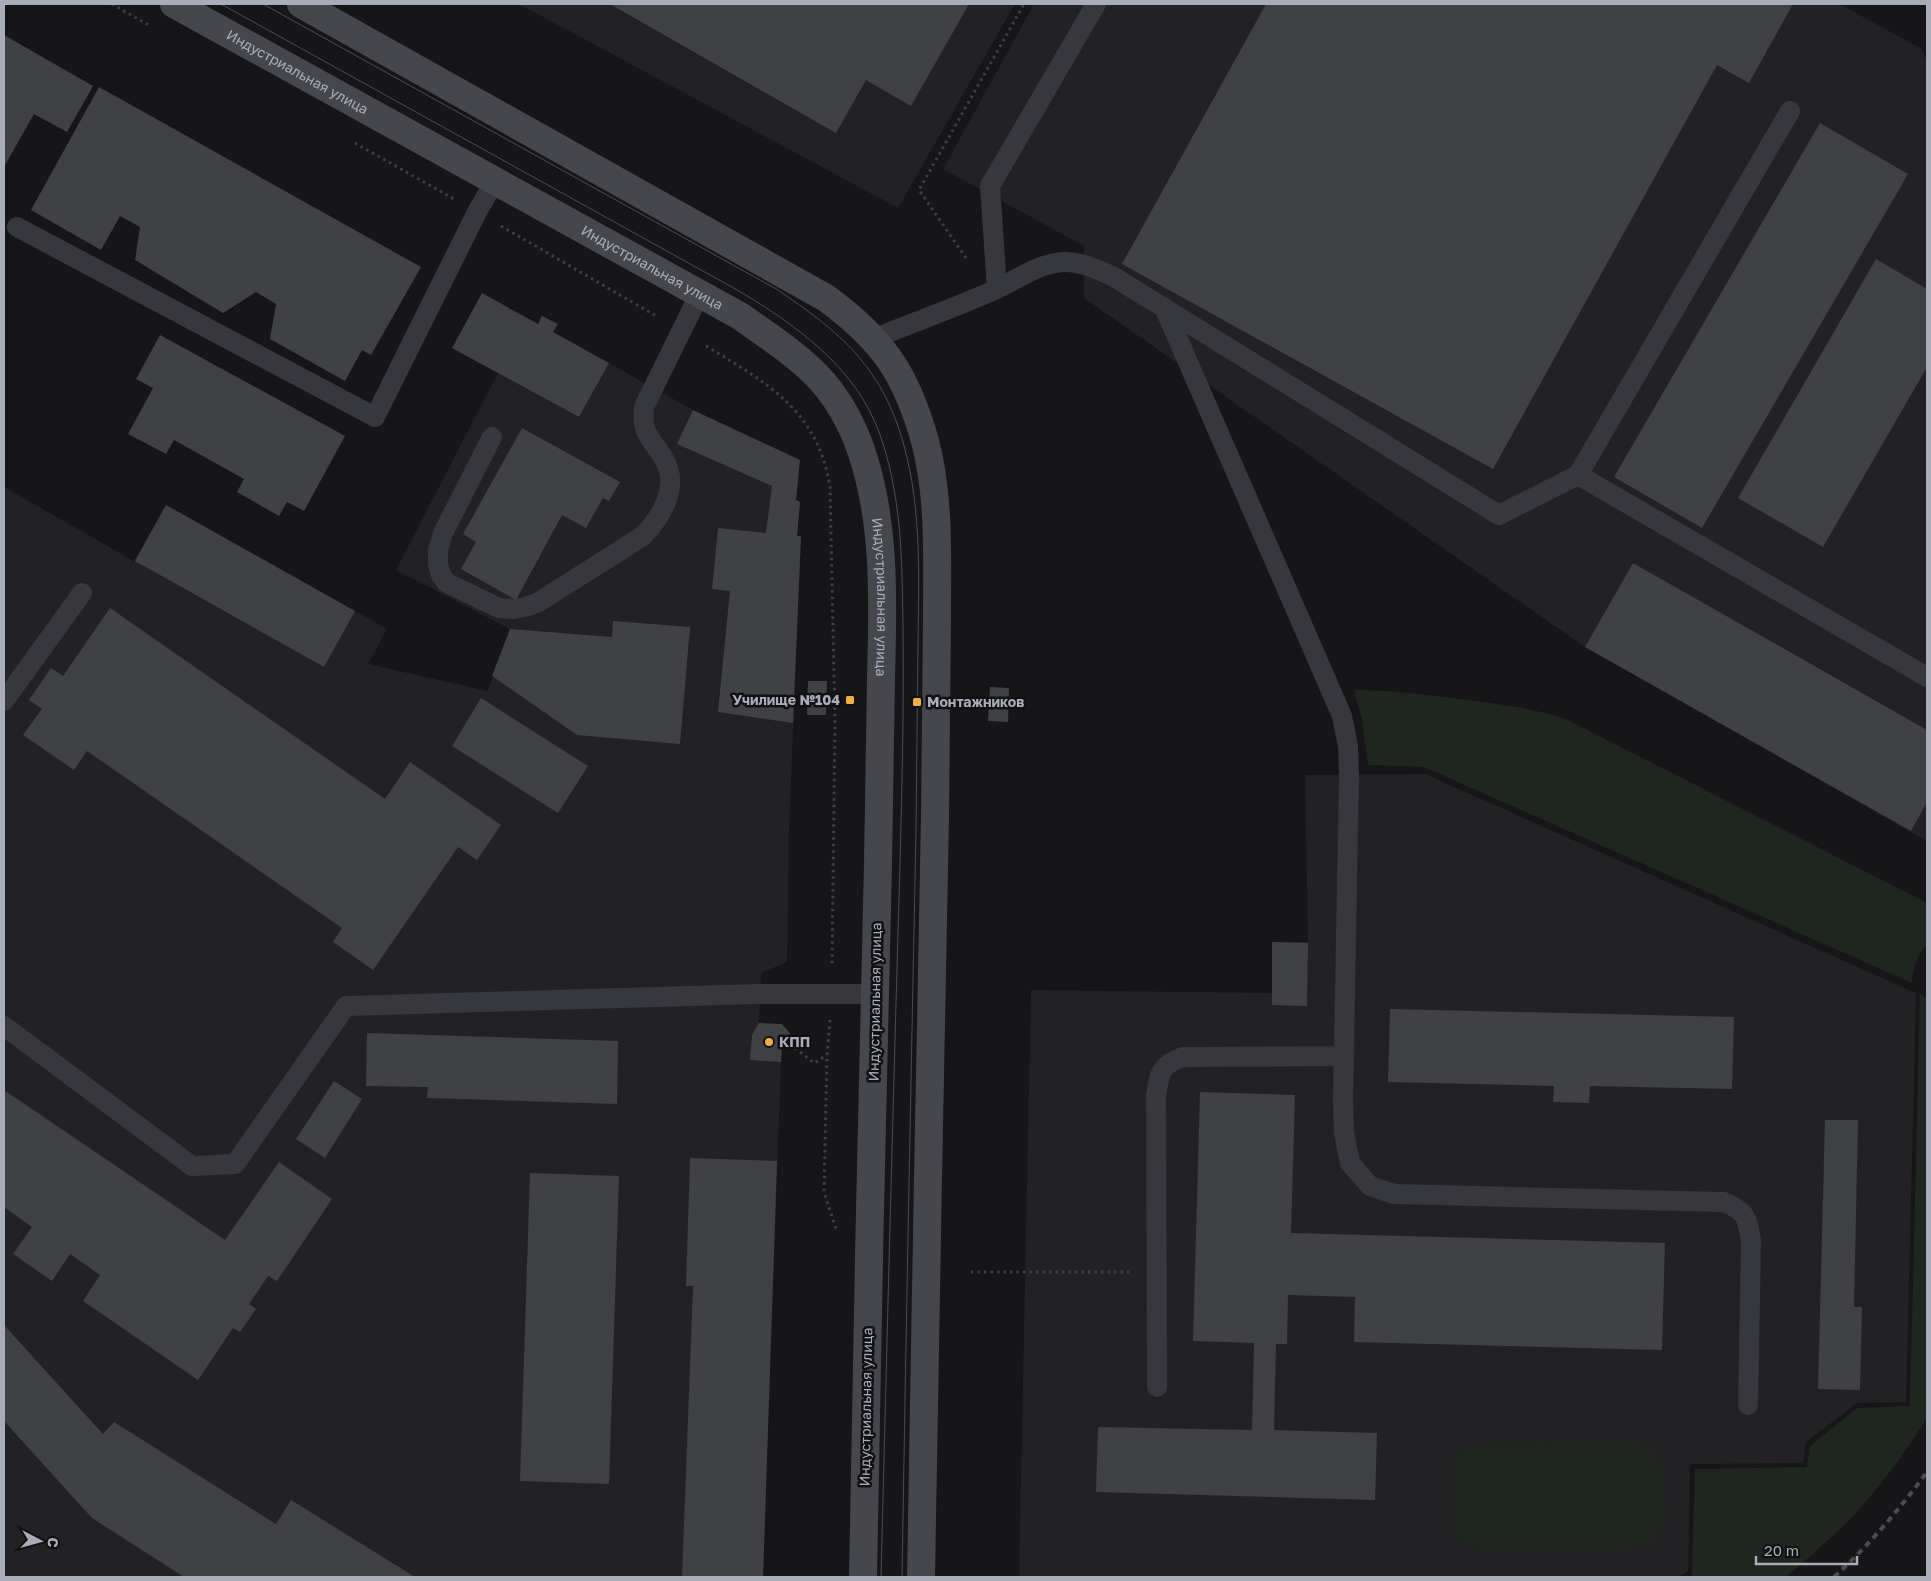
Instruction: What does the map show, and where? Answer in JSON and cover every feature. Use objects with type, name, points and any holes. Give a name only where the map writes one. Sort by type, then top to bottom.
[{"type":"main road","points":[[301,4],[826,298],[852,317],[873,339],[889,357],[904,381],[926,444],[933,486],[936,528],[935,779],[921,1577]]},
{"type":"main road","name":"Индустриальная улица","points":[[187,7],[699,295],[740,316],[812,369],[832,392],[848,417],[871,482],[879,527],[882,588],[862,1577]]},
{"type":"lane","points":[[997,289],[990,186],[1096,4]]},
{"type":"lane","points":[[873,339],[997,289],[1055,263],[1074,262],[1114,277],[1499,515],[1578,475],[1790,111]]},
{"type":"lane","points":[[17,228],[375,416],[476,212],[495,181]]},
{"type":"lane","points":[[492,437],[443,532],[438,550],[438,564],[441,575],[447,583],[499,608],[513,609],[537,603],[643,536],[652,527],[666,504],[671,476],[665,460],[645,432],[644,406],[699,295]]},
{"type":"lane","points":[[1164,307],[1342,716],[1348,746],[1349,775],[1343,1056],[1344,1133],[1350,1163],[1370,1186],[1394,1194],[1724,1202],[1737,1207],[1748,1219],[1751,1241],[1748,1405]]},
{"type":"lane","points":[[1578,475],[1927,677]]},
{"type":"lane","points":[[4,701],[82,593]]},
{"type":"lane","points":[[4,1026],[192,1166],[226,1165],[235,1164],[346,1006],[760,994],[875,994]]},
{"type":"lane","points":[[1157,1387],[1156,1096],[1159,1075],[1169,1062],[1183,1057],[1343,1056]]},
{"type":"path","points":[[112,4],[154,28]]},
{"type":"path","points":[[969,263],[919,190],[1024,4]]},
{"type":"path","points":[[349,139],[763,380],[786,400],[818,443],[827,467],[830,487],[836,730],[832,995],[827,1055],[824,1192],[839,1239]]},
{"type":"path","points":[[795,1048],[814,1063],[827,1055]]},
{"type":"path","points":[[971,1272],[1157,1272]]},
{"type":"shaded area","points":[[519,4],[1015,4],[898,208]]},
{"type":"shaded area","points":[[1034,4],[1839,4],[1922,49],[1927,63],[1927,841],[1585,647],[1084,298],[1084,246],[943,169]]},
{"type":"shaded area","points":[[609,363],[693,410],[800,502],[797,536],[801,536],[789,828],[787,962],[761,973],[759,1023],[782,1024],[793,1037],[782,1046],[781,1062],[763,1577],[4,1577],[4,487],[134,561],[166,505],[387,629],[368,664],[488,691],[510,629],[396,570],[498,373],[579,417]]},
{"type":"shaded area","points":[[1354,690],[1406,693],[1485,702],[1564,718],[1927,903],[1927,946],[1920,953],[1914,968],[1912,983],[1424,767],[1368,765],[1362,720]]},
{"type":"shaded area","points":[[1425,774],[1916,993],[1906,1402],[1857,1403],[1806,1442],[1803,1463],[1690,1464],[1688,1571],[1679,1577],[1019,1577],[1031,990],[1272,993],[1272,942],[1308,942],[1305,775]]},
{"type":"shaded area","points":[[1920,994],[1927,998],[1927,1418],[1897,1462],[1864,1504],[1836,1533],[1786,1577],[1689,1577],[1692,1575],[1695,1469],[1807,1467],[1810,1446],[1857,1408],[1910,1406]]},
{"type":"shaded area","points":[[1624,1442],[1646,1445],[1657,1452],[1659,1457],[1664,1487],[1664,1525],[1656,1538],[1650,1543],[1629,1549],[1476,1549],[1466,1545],[1458,1538],[1452,1527],[1452,1466],[1458,1454],[1469,1447],[1481,1444]]},
{"type":"building","points":[[610,4],[969,4],[911,106],[866,80],[836,133]]},
{"type":"building","points":[[1266,4],[1793,4],[1749,83],[1717,65],[1493,469],[1122,264]]},
{"type":"building","points":[[4,35],[93,86],[67,132],[34,114],[4,167]]},
{"type":"building","points":[[99,87],[421,267],[371,355],[362,350],[345,381],[270,339],[276,304],[256,292],[223,313],[135,260],[140,227],[120,216],[101,250],[31,210]]},
{"type":"building","points":[[1820,123],[1908,174],[1702,528],[1614,477]]},
{"type":"building","points":[[1876,259],[1927,289],[1927,367],[1823,547],[1738,498]]},
{"type":"building","points":[[482,293],[538,324],[542,316],[558,324],[553,332],[609,363],[579,417],[452,348]]},
{"type":"building","points":[[160,335],[345,436],[304,511],[287,502],[279,516],[237,492],[244,479],[174,440],[166,454],[128,434],[153,388],[136,379]]},
{"type":"building","points":[[693,410],[800,460],[796,500],[800,502],[797,536],[801,536],[793,723],[718,712],[730,591],[712,589],[718,528],[766,533],[772,486],[677,444]]},
{"type":"building","points":[[522,428],[620,482],[609,501],[603,498],[586,528],[562,515],[516,600],[461,569],[476,542],[463,534]]},
{"type":"building","points":[[166,505],[355,611],[324,667],[135,561]]},
{"type":"building","points":[[1633,563],[1927,730],[1927,802],[1911,831],[1585,647]]},
{"type":"building","points":[[110,608],[385,799],[410,762],[501,825],[477,860],[458,847],[373,970],[333,942],[342,928],[87,751],[74,770],[23,735],[42,709],[29,700],[51,668],[63,676]]},
{"type":"building","points":[[613,621],[690,627],[680,744],[577,735],[492,676],[510,629],[612,637]]},
{"type":"building","points":[[808,681],[827,681],[826,715],[807,715]]},
{"type":"building","points":[[990,687],[1009,688],[1008,722],[988,721]]},
{"type":"building","points":[[481,698],[588,766],[558,813],[452,746]]},
{"type":"building","points":[[1272,942],[1308,943],[1307,1006],[1272,1005]]},
{"type":"building","points":[[1390,1009],[1734,1017],[1732,1089],[1590,1086],[1589,1103],[1553,1102],[1554,1086],[1388,1082]]},
{"type":"building","name":"КПП","points":[[759,1023],[782,1024],[793,1037],[782,1046],[781,1062],[750,1060],[752,1035]]},
{"type":"building","points":[[367,1033],[618,1041],[617,1104],[427,1098],[428,1087],[366,1086]]},
{"type":"building","points":[[334,1081],[362,1099],[325,1158],[296,1139]]},
{"type":"building","points":[[4,1090],[225,1240],[279,1162],[332,1199],[277,1281],[268,1276],[249,1304],[256,1309],[240,1332],[233,1328],[198,1380],[83,1301],[100,1275],[70,1254],[52,1281],[13,1254],[32,1227],[4,1207]]},
{"type":"building","points":[[1200,1092],[1295,1095],[1291,1233],[1665,1243],[1662,1350],[1354,1342],[1355,1297],[1288,1295],[1287,1344],[1276,1344],[1274,1430],[1377,1433],[1375,1500],[1096,1492],[1098,1427],[1252,1430],[1254,1343],[1193,1341]]},
{"type":"building","points":[[1825,1120],[1858,1120],[1854,1307],[1862,1307],[1860,1390],[1818,1389]]},
{"type":"building","points":[[690,1158],[777,1161],[763,1577],[682,1577],[693,1286],[686,1286]]},
{"type":"building","points":[[530,1173],[619,1176],[609,1484],[520,1481]]},
{"type":"building","points":[[4,1325],[103,1434],[114,1422],[276,1524],[291,1500],[415,1577],[184,1577],[92,1518],[4,1421]]},
{"type":"tram line","points":[[221,4],[739,291],[782,318],[802,333],[839,368],[855,387],[879,432],[887,456],[899,528],[903,657],[901,834],[881,1577]]},
{"type":"tram line","points":[[263,4],[778,290],[818,319],[851,349],[866,365],[890,405],[899,429],[912,481],[918,535],[919,588],[902,1577]]},
{"type":"railway","points":[[1834,1577],[1883,1527],[1927,1472]]},
{"type":"place","name":"Училище №104","points":[[850,700]]},
{"type":"place","name":"Монтажников","points":[[917,702]]},
{"type":"place","name":"КПП","points":[[769,1042]]}]
